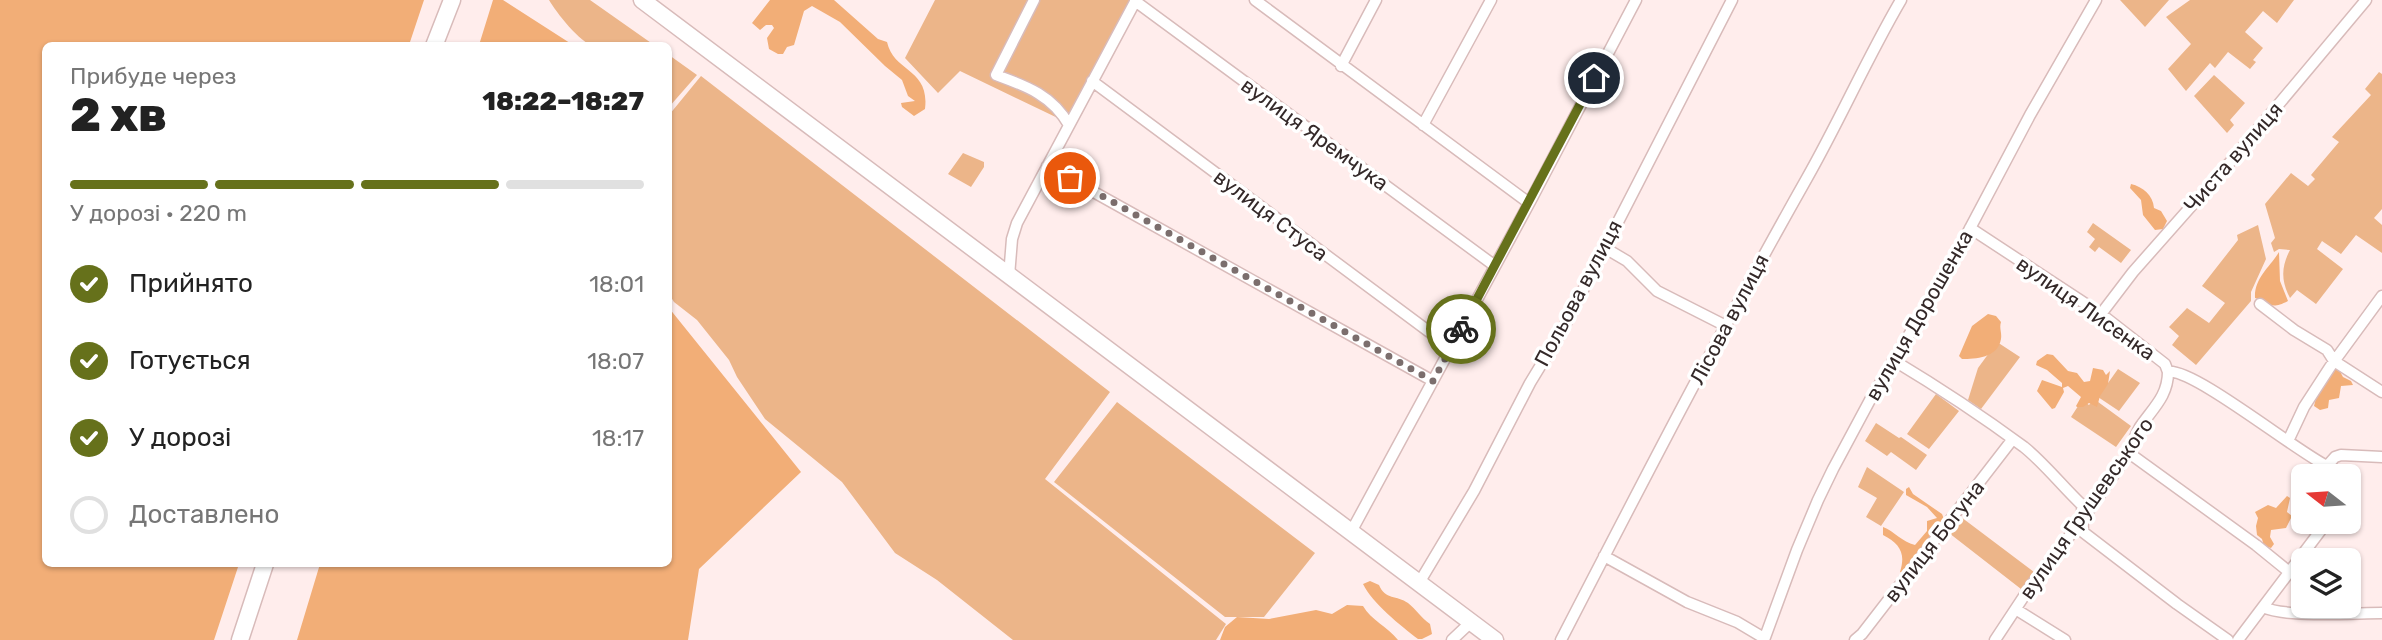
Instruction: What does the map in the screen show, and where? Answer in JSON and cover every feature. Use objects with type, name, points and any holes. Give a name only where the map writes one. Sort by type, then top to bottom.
[{"type":"main road","points":[[436,42],[452,0]]},
{"type":"main road","points":[[642,0],[1495,640]]},
{"type":"main road","points":[[240,640],[264,567]]},
{"type":"street","points":[[1034,0],[996,75],[1021,84],[1044,97],[1060,109],[1069,125]]},
{"type":"street","points":[[1341,66],[1376,0]]},
{"type":"street","points":[[1423,125],[1490,0]]},
{"type":"street","points":[[1351,532],[1636,0]]},
{"type":"street","name":"Польова вулиця","points":[[1419,583],[1474,491],[1605,248],[1732,0]]},
{"type":"street","name":"Лісова вулиця","points":[[1561,640],[1900,0]]},
{"type":"street","name":"вулиця Дорошенка","points":[[1764,639],[1818,500],[1893,360],[1919,319],[2096,0]]},
{"type":"street","name":"Чиста вулиця","points":[[2101,314],[2133,272],[2232,160],[2366,0]]},
{"type":"street","points":[[1009,276],[1012,239],[1017,223],[1136,1]]},
{"type":"street","name":"вулиця Яремчука","points":[[1136,1],[1495,266]]},
{"type":"street","points":[[1257,1],[1341,66],[1529,203]]},
{"type":"street","name":"вулиця Стуса","points":[[1092,81],[1451,348]]},
{"type":"street","points":[[1047,166],[1433,381]]},
{"type":"street","name":"вулиця Лисенка","points":[[1970,228],[2101,314],[2165,364],[2168,372],[2174,371],[2189,376],[2288,441],[2309,458],[2322,464]]},
{"type":"street","points":[[1605,248],[1628,261],[1657,292],[1726,326]]},
{"type":"street","points":[[2288,441],[2304,407],[2382,296]]},
{"type":"street","points":[[2260,304],[2294,330],[2327,350],[2334,361],[2382,392]]},
{"type":"street","points":[[1893,360],[1994,424],[2025,448],[2082,505],[2083,532],[2228,640]]},
{"type":"street","name":"вулиця Грушевського","points":[[1995,640],[2032,584],[2129,453],[2141,427],[2166,392],[2168,372]]},
{"type":"street","name":"вулиця Богуна","points":[[1855,640],[2012,440]]},
{"type":"street","points":[[2129,453],[2288,571]]},
{"type":"street","points":[[2329,464],[2341,455],[2382,457]]},
{"type":"street","points":[[2238,640],[2317,534]]},
{"type":"street","points":[[1604,556],[1687,602],[1737,622],[1764,639]]},
{"type":"street","points":[[2263,607],[2282,611],[2382,613]]},
{"type":"street","points":[[2017,610],[2065,640]]},
{"type":"street","points":[[1452,640],[1471,622]]},
{"type":"shaded area","points":[[0,0],[424,0],[410,42],[42,42],[42,567],[238,567],[214,640],[0,640]]},
{"type":"shaded area","points":[[493,0],[503,0],[568,42],[480,42]]},
{"type":"shaded area","points":[[549,0],[590,0],[650,42],[586,42]]},
{"type":"shaded area","points":[[770,0],[834,0],[878,39],[887,42],[897,60],[922,86],[925,109],[914,116],[902,107],[901,103],[915,101],[908,96],[902,80],[840,22],[812,6],[804,11],[794,45],[787,47],[783,54],[769,49],[767,38],[774,28],[772,25],[766,25],[760,30],[752,23]]},
{"type":"shaded area","points":[[935,0],[1131,0],[1071,116],[1064,121],[960,71],[938,93],[905,58]]},
{"type":"shaded area","points":[[2120,0],[2169,0],[2145,27]]},
{"type":"shaded area","points":[[2190,0],[2294,0],[2277,23],[2263,11],[2245,32],[2263,48],[2253,60],[2256,62],[2250,69],[2228,52],[2215,68],[2210,63],[2186,91],[2168,69],[2191,44],[2166,17]]},
{"type":"shaded area","points":[[672,57],[697,75],[672,104]]},
{"type":"shaded area","points":[[2379,72],[2382,74],[2382,209],[2374,218],[2382,225],[2382,253],[2356,235],[2341,254],[2322,241],[2317,249],[2343,269],[2316,304],[2297,290],[2290,298],[2283,274],[2290,250],[2279,249],[2274,252],[2271,243],[2275,238],[2265,204],[2291,173],[2308,186],[2315,179],[2311,175],[2339,142],[2332,137],[2371,95],[2365,89]]},
{"type":"shaded area","points":[[2214,75],[2245,103],[2230,120],[2234,125],[2227,133],[2194,96]]},
{"type":"shaded area","points":[[701,76],[1110,392],[1045,479],[1226,624],[1216,640],[1013,640],[937,580],[895,553],[842,482],[765,419],[729,360],[697,320],[672,299],[672,111]]},
{"type":"shaded area","points":[[963,153],[984,162],[984,167],[971,187],[948,174]]},
{"type":"shaded area","points":[[2131,184],[2147,192],[2154,208],[2161,211],[2167,221],[2163,229],[2155,230],[2143,215],[2141,200],[2130,188]]},
{"type":"shaded area","points":[[2093,223],[2131,250],[2121,263],[2099,247],[2095,252],[2089,247],[2095,239],[2087,232]]},
{"type":"shaded area","points":[[2258,225],[2266,259],[2251,292],[2251,301],[2196,365],[2172,345],[2179,336],[2169,327],[2187,308],[2209,323],[2225,303],[2202,286],[2238,240],[2237,235]]},
{"type":"shaded area","points":[[2279,252],[2280,281],[2288,301],[2273,306],[2255,298],[2255,291]]},
{"type":"shaded area","points":[[672,312],[801,472],[699,569],[688,640],[297,640],[319,567],[672,567]]},
{"type":"shaded area","points":[[1988,314],[1996,316],[2001,322],[1999,345],[1991,354],[1962,359],[1959,356],[1972,326]]},
{"type":"shaded area","points":[[1997,342],[2020,357],[1981,409],[1968,400],[1978,368]]},
{"type":"shaded area","points":[[2047,354],[2053,355],[2068,371],[2077,373],[2084,382],[2090,381],[2093,368],[2103,370],[2106,375],[2110,371],[2108,384],[2097,407],[2089,403],[2077,407],[2081,397],[2068,386],[2063,388],[2064,392],[2052,409],[2037,391],[2042,380],[2062,387],[2062,383],[2047,370],[2036,365],[2037,361]]},
{"type":"shaded area","points":[[2337,366],[2343,377],[2353,385],[2341,386],[2339,398],[2329,400],[2328,408],[2320,410],[2314,406],[2316,398],[2332,369]]},
{"type":"shaded area","points":[[2118,369],[2140,383],[2119,411],[2098,397]]},
{"type":"shaded area","points":[[1936,394],[1959,411],[1929,449],[1907,434]]},
{"type":"shaded area","points":[[2094,399],[2131,426],[2116,447],[2071,417],[2082,400],[2089,405]]},
{"type":"shaded area","points":[[1117,402],[1315,553],[1264,617],[1225,617],[1054,482]]},
{"type":"shaded area","points":[[1876,423],[1927,455],[1916,470],[1891,452],[1887,456],[1865,441]]},
{"type":"shaded area","points":[[1867,467],[1904,492],[1881,526],[1866,517],[1877,498],[1858,487]]},
{"type":"shaded area","points":[[1909,487],[1913,494],[1942,514],[1944,519],[1904,574],[1900,572],[1902,554],[1894,542],[1883,535],[1883,527],[1915,545],[1927,531],[1927,521],[1937,518],[1927,507],[1906,495],[1906,489]]},
{"type":"shaded area","points":[[2287,496],[2290,498],[2287,512],[2291,518],[2286,528],[2271,530],[2270,537],[2274,544],[2271,548],[2264,546],[2257,535],[2258,518],[2255,512],[2268,505],[2276,508]]},
{"type":"shaded area","points":[[1961,517],[2034,572],[2021,589],[1949,533]]},
{"type":"shaded area","points":[[1370,581],[1379,585],[1388,595],[1411,605],[1430,624],[1432,634],[1418,639],[1395,621],[1367,591],[1363,584]]},
{"type":"shaded area","points":[[1347,605],[1363,606],[1398,640],[1220,640],[1225,627],[1237,617],[1269,619],[1316,610],[1332,614]]},
{"type":"way so far","points":[[1070,178],[1433,381],[1461,329]]},
{"type":"route","points":[[1461,329],[1594,78]]}]
